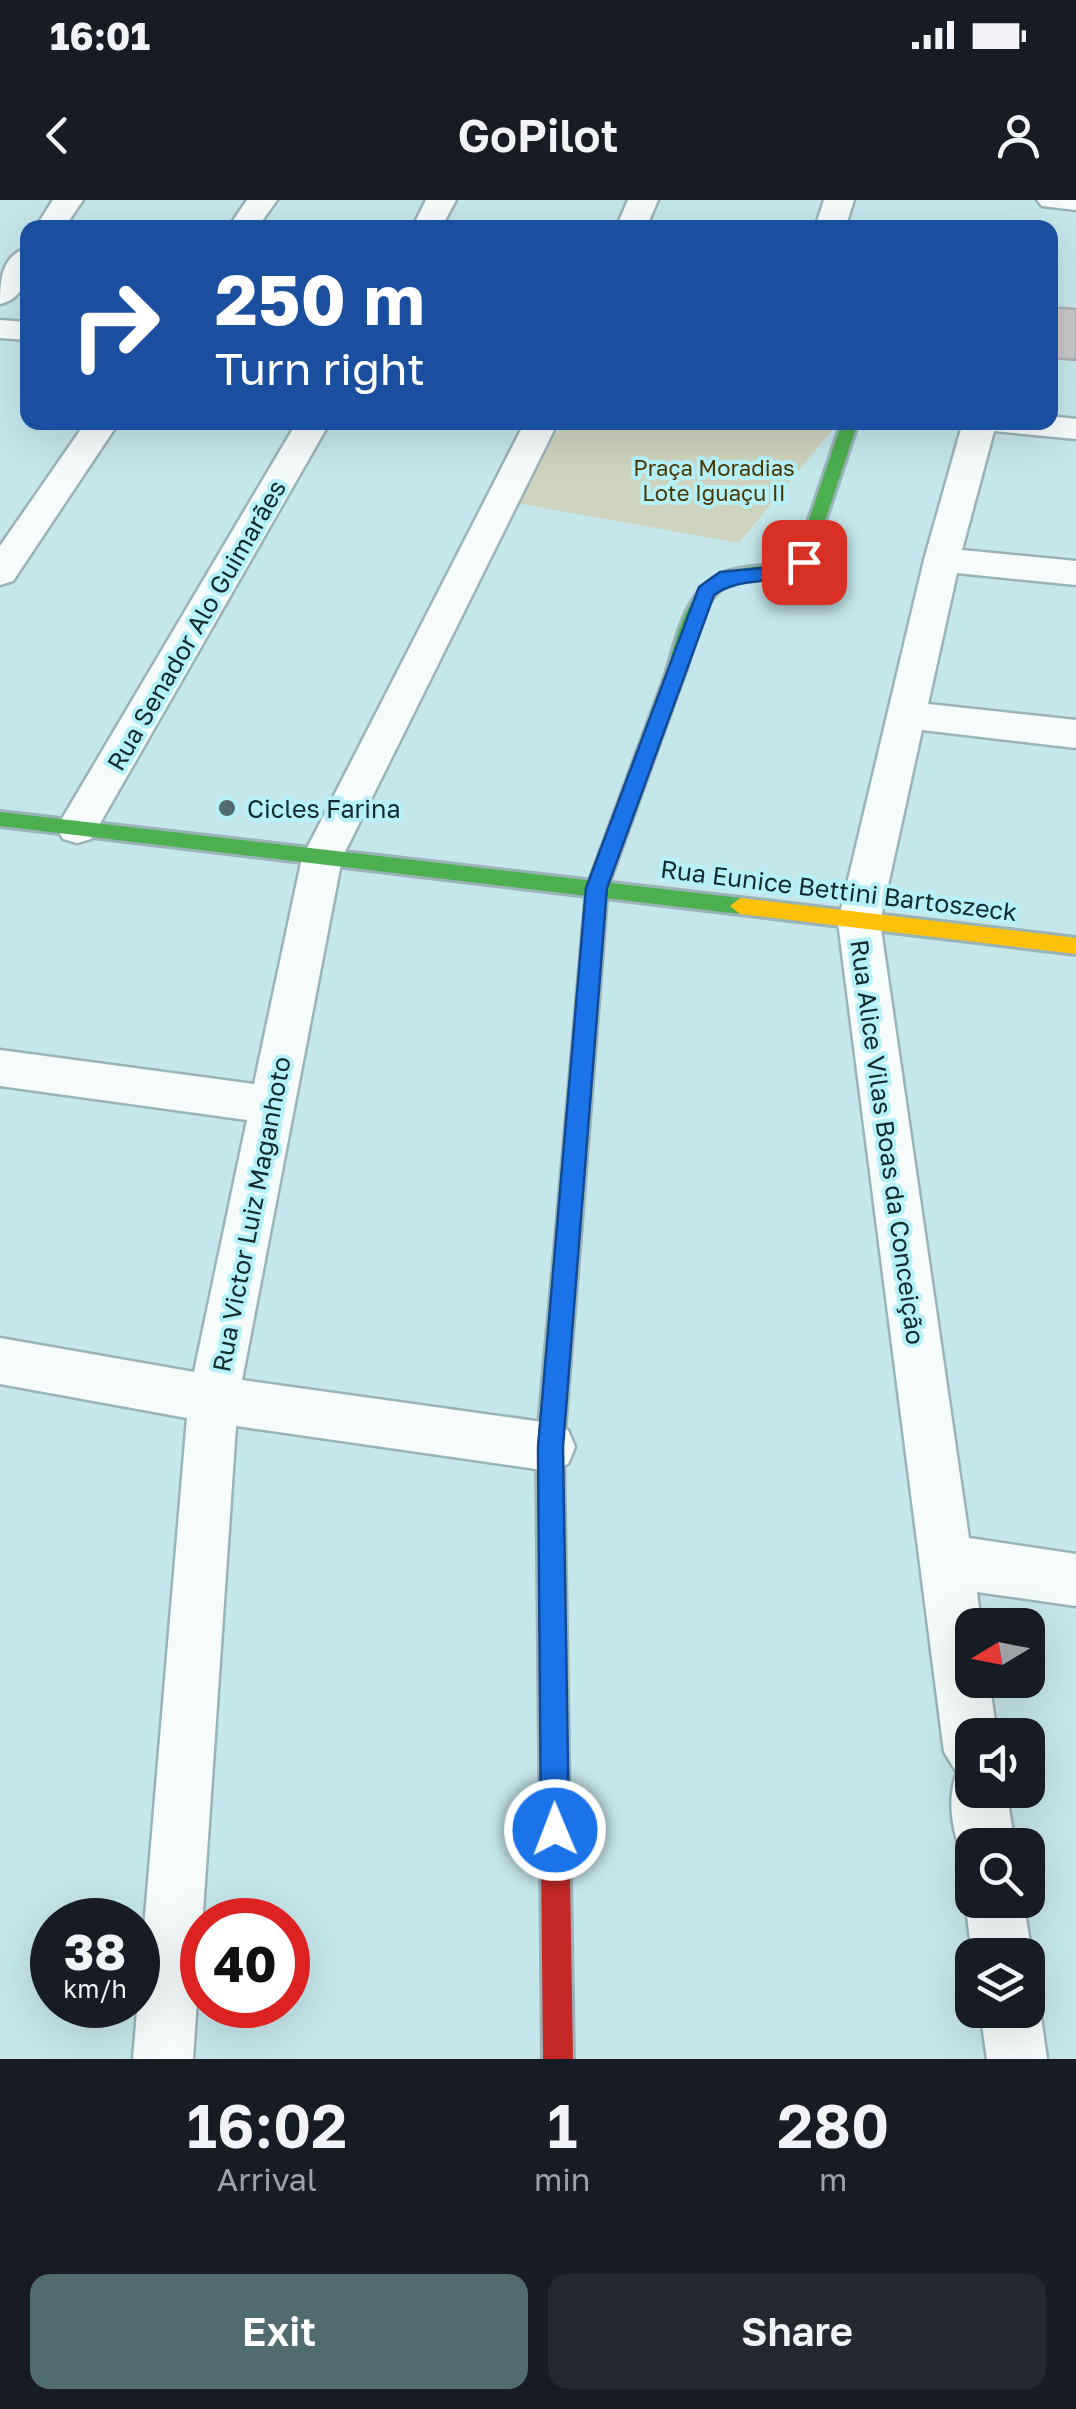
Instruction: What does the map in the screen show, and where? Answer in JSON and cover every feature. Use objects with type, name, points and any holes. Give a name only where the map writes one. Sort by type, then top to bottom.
[{"type":"street","points":[[1052,200],[1076,201]]},
{"type":"street","points":[[0,295],[20,268]]},
{"type":"street","points":[[0,574],[99,430]]},
{"type":"street","name":"Rua Senador Alo Guimarães","points":[[77,828],[309,430]]},
{"type":"street","name":"Rua Victor Luiz Maganhoto","points":[[162,2059],[213,1399],[322,858],[538,430]]},
{"type":"street","points":[[558,2059],[550,1447],[597,888],[706,591],[727,576],[788,572],[804,562],[847,430]]},
{"type":"street","name":"Rua Alice Vilas Boas da Conceição","points":[[967,1718],[859,922],[942,560],[978,430]]},
{"type":"street","points":[[942,560],[1076,573]]},
{"type":"street","points":[[906,716],[1076,734]]},
{"type":"street","name":"Rua Eunice Bettini Bartoszeck","points":[[0,819],[1076,946]]},
{"type":"street","points":[[0,1068],[272,1105]]},
{"type":"street","points":[[0,1361],[213,1399],[550,1447]]},
{"type":"street","points":[[944,1561],[1076,1580]]},
{"type":"street","points":[[1013,2028],[1018,2059]]},
{"type":"green space","name":"Praça Moradias Lote Iguaçu II","points":[[558,430],[832,430],[739,543],[516,503]]},
{"type":"building","points":[[1058,308],[1076,309],[1076,360],[1058,359]]},
{"type":"traffic: fast","points":[[674,677],[692,620],[716,583],[728,577],[785,569],[804,562],[847,430]]},
{"type":"traffic: fast","points":[[0,819],[740,906]]},
{"type":"traffic: slow","points":[[567,1250],[597,888],[674,677]]},
{"type":"traffic: slow","points":[[740,906],[1076,946]]},
{"type":"traffic: jam","points":[[558,2059],[550,1447],[567,1250]]},
{"type":"place","name":"Cicles Farina","points":[[227,808]]},
{"type":"route","points":[[555,1830],[550,1447],[597,888],[706,591],[727,576],[788,572],[804,562]]}]
